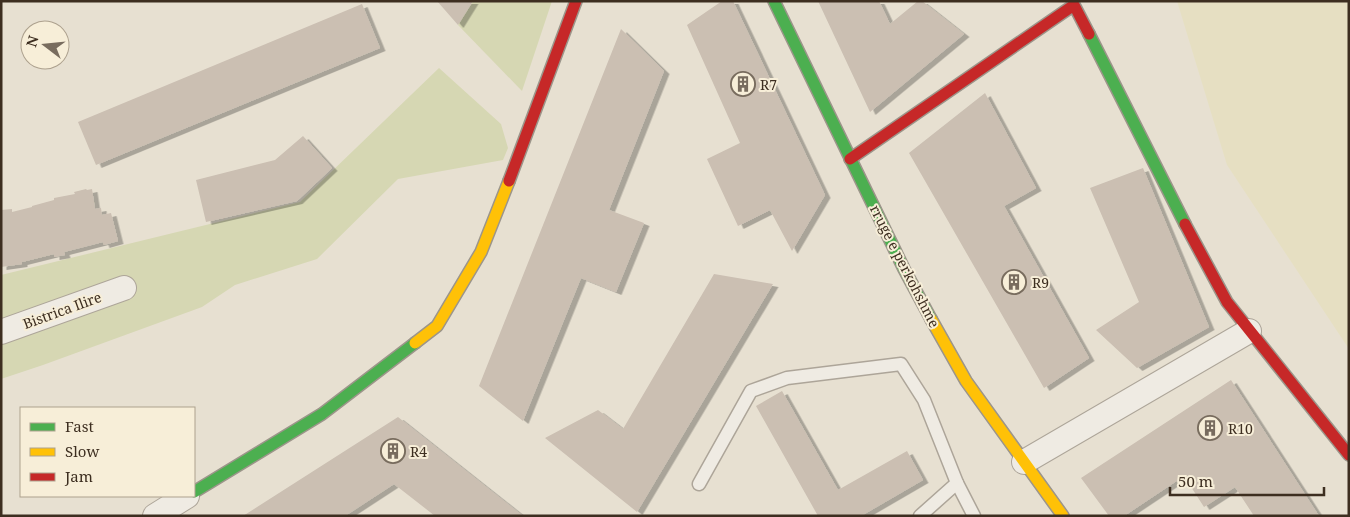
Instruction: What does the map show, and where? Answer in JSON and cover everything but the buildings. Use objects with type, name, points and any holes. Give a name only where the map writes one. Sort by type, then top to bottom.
[{"type":"street","points":[[195,491],[322,414],[437,326],[481,252],[576,1]]},
{"type":"street","name":"rruge e perkohshme","points":[[774,1],[904,269],[966,381],[1063,516]]},
{"type":"street","points":[[850,158],[1074,5],[1205,263],[1228,302],[1249,331],[1349,455]]},
{"type":"street","name":"Bistrica Ilire","points":[[1,332],[124,288]]},
{"type":"street","points":[[1024,462],[1249,331]]},
{"type":"street","points":[[155,516],[185,497]]},
{"type":"lane","points":[[699,484],[751,391],[788,378],[901,364],[924,400],[957,483],[974,516]]},
{"type":"lane","points":[[920,516],[957,483]]},
{"type":"shaded area","points":[[1177,1],[1349,1],[1349,349],[1227,165]]},
{"type":"green space","points":[[473,1],[552,1],[522,91],[458,25]]},
{"type":"green space","points":[[439,68],[501,124],[508,148],[503,160],[398,179],[317,259],[235,285],[202,307],[1,379],[1,275],[300,202]]},
{"type":"traffic: fast","points":[[774,1],[904,269],[931,319]]},
{"type":"traffic: fast","points":[[1089,34],[1185,224]]},
{"type":"traffic: fast","points":[[195,491],[322,414],[415,343]]},
{"type":"traffic: slow","points":[[415,343],[437,326],[481,252],[509,181]]},
{"type":"traffic: slow","points":[[931,319],[966,381],[1063,516]]},
{"type":"traffic: jam","points":[[509,181],[576,1]]},
{"type":"traffic: jam","points":[[850,159],[1074,5],[1089,34]]},
{"type":"traffic: jam","points":[[1185,224],[1227,302],[1349,455]]},
{"type":"place","name":"R7","points":[[743,84]]},
{"type":"place","name":"R9","points":[[1014,282]]},
{"type":"place","name":"R10","points":[[1210,428]]},
{"type":"place","name":"R4","points":[[393,451]]}]
